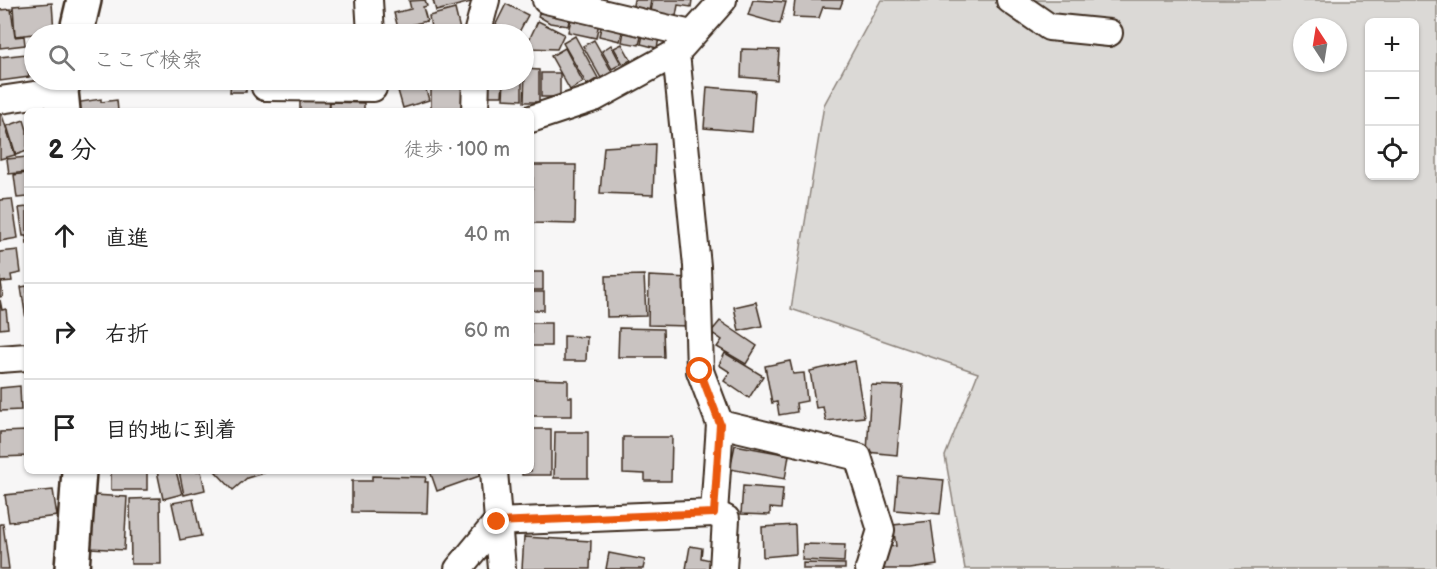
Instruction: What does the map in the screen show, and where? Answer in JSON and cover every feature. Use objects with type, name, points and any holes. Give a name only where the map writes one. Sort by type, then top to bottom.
[{"type":"main road","points":[[78,24],[84,0]]},
{"type":"main road","points":[[72,569],[79,474]]},
{"type":"street","points":[[369,0],[370,24]]},
{"type":"street","points":[[480,24],[486,0]]},
{"type":"street","points":[[546,0],[684,43]]},
{"type":"street","points":[[534,118],[594,98],[684,43],[723,0]]},
{"type":"street","points":[[1010,0],[1049,27],[1109,33]]},
{"type":"street","points":[[684,43],[697,266],[700,371],[720,424],[714,513]]},
{"type":"street","points":[[319,90],[373,93]]},
{"type":"street","points":[[475,108],[476,90]]},
{"type":"street","points":[[0,100],[63,94]]},
{"type":"street","points":[[0,359],[24,357]]},
{"type":"street","points":[[720,424],[858,457],[880,530],[869,569]]},
{"type":"street","points":[[494,474],[502,569]]},
{"type":"street","points":[[458,569],[497,522],[714,513],[726,519],[723,569]]},
{"type":"shaded area","points":[[881,0],[1437,0],[1437,569],[965,569],[945,456],[978,373],[791,309],[824,105]]},
{"type":"building","points":[[425,0],[427,6],[423,7],[427,21],[397,24],[394,13],[411,9],[409,1]]},
{"type":"building","points":[[433,0],[471,0],[471,2],[436,11]]},
{"type":"building","points":[[634,0],[651,0],[648,18],[631,15]]},
{"type":"building","points":[[653,0],[692,0],[691,7],[678,5],[675,21],[650,17]]},
{"type":"building","points":[[753,0],[786,2],[780,24],[748,15]]},
{"type":"building","points":[[795,0],[843,0],[840,8],[823,7],[819,18],[793,17]]},
{"type":"building","points":[[52,3],[53,24],[24,24],[24,35],[15,36],[13,6]]},
{"type":"building","points":[[506,4],[528,15],[523,24],[496,24]]},
{"type":"building","points":[[543,4],[571,10],[568,26],[550,23],[538,16]]},
{"type":"building","points":[[11,9],[15,37],[24,36],[24,45],[0,48],[0,10]]},
{"type":"building","points":[[455,9],[459,24],[430,24],[429,16]]},
{"type":"building","points":[[573,11],[600,17],[596,38],[568,32]]},
{"type":"building","points":[[603,19],[624,24],[620,41],[599,36]]},
{"type":"building","points":[[538,21],[564,34],[557,49],[534,48],[534,29]]},
{"type":"building","points":[[625,25],[643,29],[639,45],[622,42]]},
{"type":"building","points":[[644,30],[660,33],[657,48],[641,44]]},
{"type":"building","points":[[575,36],[598,78],[587,85],[563,43]]},
{"type":"building","points":[[594,40],[612,72],[601,78],[583,46]]},
{"type":"building","points":[[622,44],[631,60],[623,64],[614,48]]},
{"type":"building","points":[[611,45],[621,64],[612,69],[602,51]]},
{"type":"building","points":[[565,48],[583,82],[570,90],[551,56]]},
{"type":"building","points":[[742,49],[779,50],[777,80],[741,77]]},
{"type":"building","points":[[24,54],[24,78],[0,81],[0,57]]},
{"type":"building","points":[[534,70],[539,70],[539,102],[524,102],[524,90],[534,90]]},
{"type":"building","points":[[541,73],[560,73],[560,97],[541,97]]},
{"type":"building","points":[[707,87],[755,91],[752,132],[704,128]]},
{"type":"building","points":[[230,90],[246,90],[246,92],[230,92]]},
{"type":"building","points":[[398,90],[426,90],[429,100],[403,108]]},
{"type":"building","points":[[431,90],[464,90],[464,108],[431,108]]},
{"type":"building","points":[[486,90],[502,90],[502,96],[486,96]]},
{"type":"building","points":[[503,90],[522,90],[522,100],[503,99]]},
{"type":"building","points":[[300,98],[330,98],[329,108],[300,108]]},
{"type":"building","points":[[101,99],[101,102],[117,100],[118,108],[75,108],[74,103]]},
{"type":"building","points":[[330,102],[364,103],[364,108],[330,108]]},
{"type":"building","points":[[0,112],[15,155],[0,159]]},
{"type":"building","points":[[24,120],[24,152],[16,155],[7,126]]},
{"type":"building","points":[[655,144],[653,195],[600,193],[604,147]]},
{"type":"building","points":[[24,157],[24,172],[9,174],[7,159]]},
{"type":"building","points":[[534,165],[576,165],[575,224],[534,223]]},
{"type":"building","points":[[24,173],[24,197],[17,198],[14,175]]},
{"type":"building","points":[[12,199],[18,238],[0,241],[0,200]]},
{"type":"building","points":[[24,207],[24,236],[23,236],[19,208]]},
{"type":"building","points":[[18,250],[21,273],[11,275],[12,281],[1,282],[3,296],[0,297],[0,252]]},
{"type":"building","points":[[534,272],[543,272],[543,290],[534,290]]},
{"type":"building","points":[[644,275],[646,316],[607,317],[606,276]]},
{"type":"building","points":[[649,276],[689,278],[689,326],[648,325]]},
{"type":"building","points":[[24,286],[24,306],[21,287]]},
{"type":"building","points":[[534,292],[544,292],[544,310],[534,310]]},
{"type":"building","points":[[0,300],[2,310],[6,309],[8,328],[0,329]]},
{"type":"building","points":[[756,302],[762,326],[739,331],[734,307]]},
{"type":"building","points":[[720,321],[757,346],[746,364],[717,347],[722,340],[711,332]]},
{"type":"building","points":[[534,323],[551,323],[551,346],[534,346]]},
{"type":"building","points":[[619,328],[663,329],[664,357],[618,357]]},
{"type":"building","points":[[564,336],[587,337],[586,361],[564,361]]},
{"type":"building","points":[[725,353],[763,376],[749,398],[724,381],[730,372],[719,365]]},
{"type":"building","points":[[790,361],[793,374],[804,373],[807,401],[796,403],[797,412],[779,415],[777,402],[772,403],[765,366]]},
{"type":"building","points":[[855,361],[864,417],[826,421],[823,407],[816,408],[810,371]]},
{"type":"building","points":[[534,379],[568,380],[568,397],[572,397],[572,416],[534,416]]},
{"type":"building","points":[[871,385],[903,386],[897,455],[867,452]]},
{"type":"building","points":[[20,386],[21,410],[0,411],[0,388]]},
{"type":"building","points":[[534,429],[551,429],[551,475],[522,475],[534,474]]},
{"type":"building","points":[[24,431],[24,456],[0,457],[0,432]]},
{"type":"building","points":[[555,432],[588,432],[588,478],[554,478]]},
{"type":"building","points":[[623,437],[672,437],[671,481],[645,481],[645,474],[623,473]]},
{"type":"building","points":[[735,445],[789,455],[785,479],[730,469]]},
{"type":"building","points":[[111,474],[147,474],[147,490],[111,490]]},
{"type":"building","points":[[158,474],[177,474],[182,494],[163,499]]},
{"type":"building","points":[[180,474],[202,474],[205,490],[184,495]]},
{"type":"building","points":[[218,474],[260,474],[247,478],[233,490]]},
{"type":"building","points":[[431,474],[485,474],[437,491]]},
{"type":"building","points":[[372,476],[426,477],[425,482],[428,482],[427,513],[352,512],[352,481],[372,481]]},
{"type":"building","points":[[898,476],[944,480],[940,514],[895,510]]},
{"type":"building","points":[[743,486],[783,489],[781,509],[770,508],[770,515],[741,514]]},
{"type":"building","points":[[53,490],[57,516],[9,522],[5,495]]},
{"type":"building","points":[[94,495],[127,497],[124,550],[91,548]]},
{"type":"building","points":[[160,498],[161,564],[131,564],[130,499]]},
{"type":"building","points":[[193,499],[201,536],[180,540],[172,503]]},
{"type":"building","points":[[931,521],[937,565],[910,569],[881,569],[878,548],[896,546],[893,525]]},
{"type":"building","points":[[0,524],[3,524],[9,569],[0,569]]},
{"type":"building","points":[[795,525],[796,554],[763,557],[762,527]]},
{"type":"building","points":[[524,537],[591,541],[590,569],[522,569]]},
{"type":"building","points":[[803,544],[845,545],[844,562],[802,560]]},
{"type":"building","points":[[690,546],[702,548],[701,558],[715,561],[713,569],[686,569]]},
{"type":"building","points":[[609,553],[645,560],[643,569],[606,569]]},
{"type":"building","points":[[803,563],[845,564],[845,569],[803,569]]},
{"type":"route","points":[[497,522],[714,513],[720,424],[700,371]]}]
